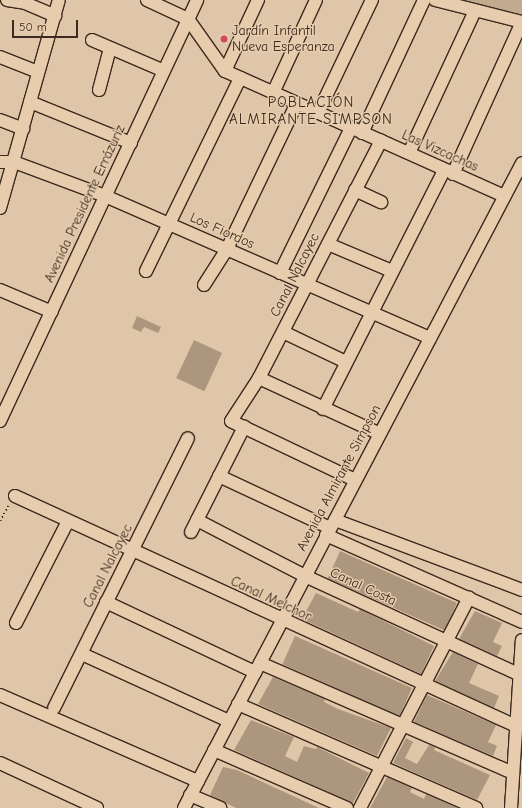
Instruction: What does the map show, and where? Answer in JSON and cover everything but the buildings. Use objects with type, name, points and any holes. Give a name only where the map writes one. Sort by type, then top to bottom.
[{"type":"street","points":[[7,0],[25,3],[54,16]]},
{"type":"street","points":[[0,208],[59,0]]},
{"type":"street","name":"Avenida Presidente Errázuriz","points":[[0,421],[197,0]]},
{"type":"street","points":[[225,71],[258,0]]},
{"type":"street","points":[[273,93],[316,0]]},
{"type":"street","points":[[318,113],[372,0]]},
{"type":"street","points":[[280,273],[357,130],[424,0]]},
{"type":"street","points":[[323,409],[392,271],[449,172],[522,22],[435,0]]},
{"type":"street","points":[[155,2],[188,19]]},
{"type":"street","points":[[408,154],[474,11]]},
{"type":"street","name":"Las Vizcachas","points":[[188,19],[225,71],[504,196]]},
{"type":"street","points":[[92,40],[164,71]]},
{"type":"street","points":[[99,90],[110,48]]},
{"type":"street","points":[[0,56],[38,72]]},
{"type":"street","points":[[146,271],[240,78]]},
{"type":"street","points":[[30,102],[130,143]]},
{"type":"street","points":[[204,285],[227,249],[297,103]]},
{"type":"street","points":[[0,120],[23,129]]},
{"type":"street","name":"Canal Nalcayec","points":[[244,427],[231,421],[259,378],[380,141]]},
{"type":"street","name":"Los Fiordos","points":[[0,162],[14,162],[106,196],[430,338]]},
{"type":"street","name":"Avenida Almirante Simpson","points":[[184,808],[522,163]]},
{"type":"street","points":[[355,190],[381,202]]},
{"type":"street","points":[[328,244],[392,271]]},
{"type":"street","points":[[0,290],[52,312]]},
{"type":"street","points":[[283,332],[346,362]]},
{"type":"street","points":[[259,378],[323,409],[380,434]]},
{"type":"street","points":[[191,532],[244,427],[355,480]]},
{"type":"street","name":"Canal Nalcayec","points":[[54,708],[188,438]]},
{"type":"street","points":[[219,476],[330,528],[469,598],[522,622]]},
{"type":"street","name":"Canal Melchor","points":[[15,496],[282,620],[516,726]]},
{"type":"street","name":"Canal Costa","points":[[197,520],[305,576],[446,643],[520,675]]},
{"type":"street","points":[[16,623],[68,521]]},
{"type":"street","points":[[330,528],[522,590]]},
{"type":"street","points":[[360,808],[469,598]]},
{"type":"street","points":[[106,602],[257,667],[403,726],[513,773]]},
{"type":"street","points":[[511,808],[522,640]]},
{"type":"street","points":[[82,654],[229,721]]},
{"type":"street","points":[[0,695],[198,781]]},
{"type":"street","points":[[238,704],[476,808]]},
{"type":"street","points":[[214,750],[347,808]]},
{"type":"street","points":[[0,763],[97,808]]},
{"type":"street","points":[[190,795],[220,808]]},
{"type":"path","points":[[0,521],[15,496]]},
{"type":"shaded area","points":[[456,0],[522,0],[522,14]]},
{"type":"place","name":"Jardín Infantil Nueva Esperanza","points":[[224,39]]},
{"type":"district","name":"POBLACIÓN ALMIRANTE SIMPSON","points":[[311,110]]}]
